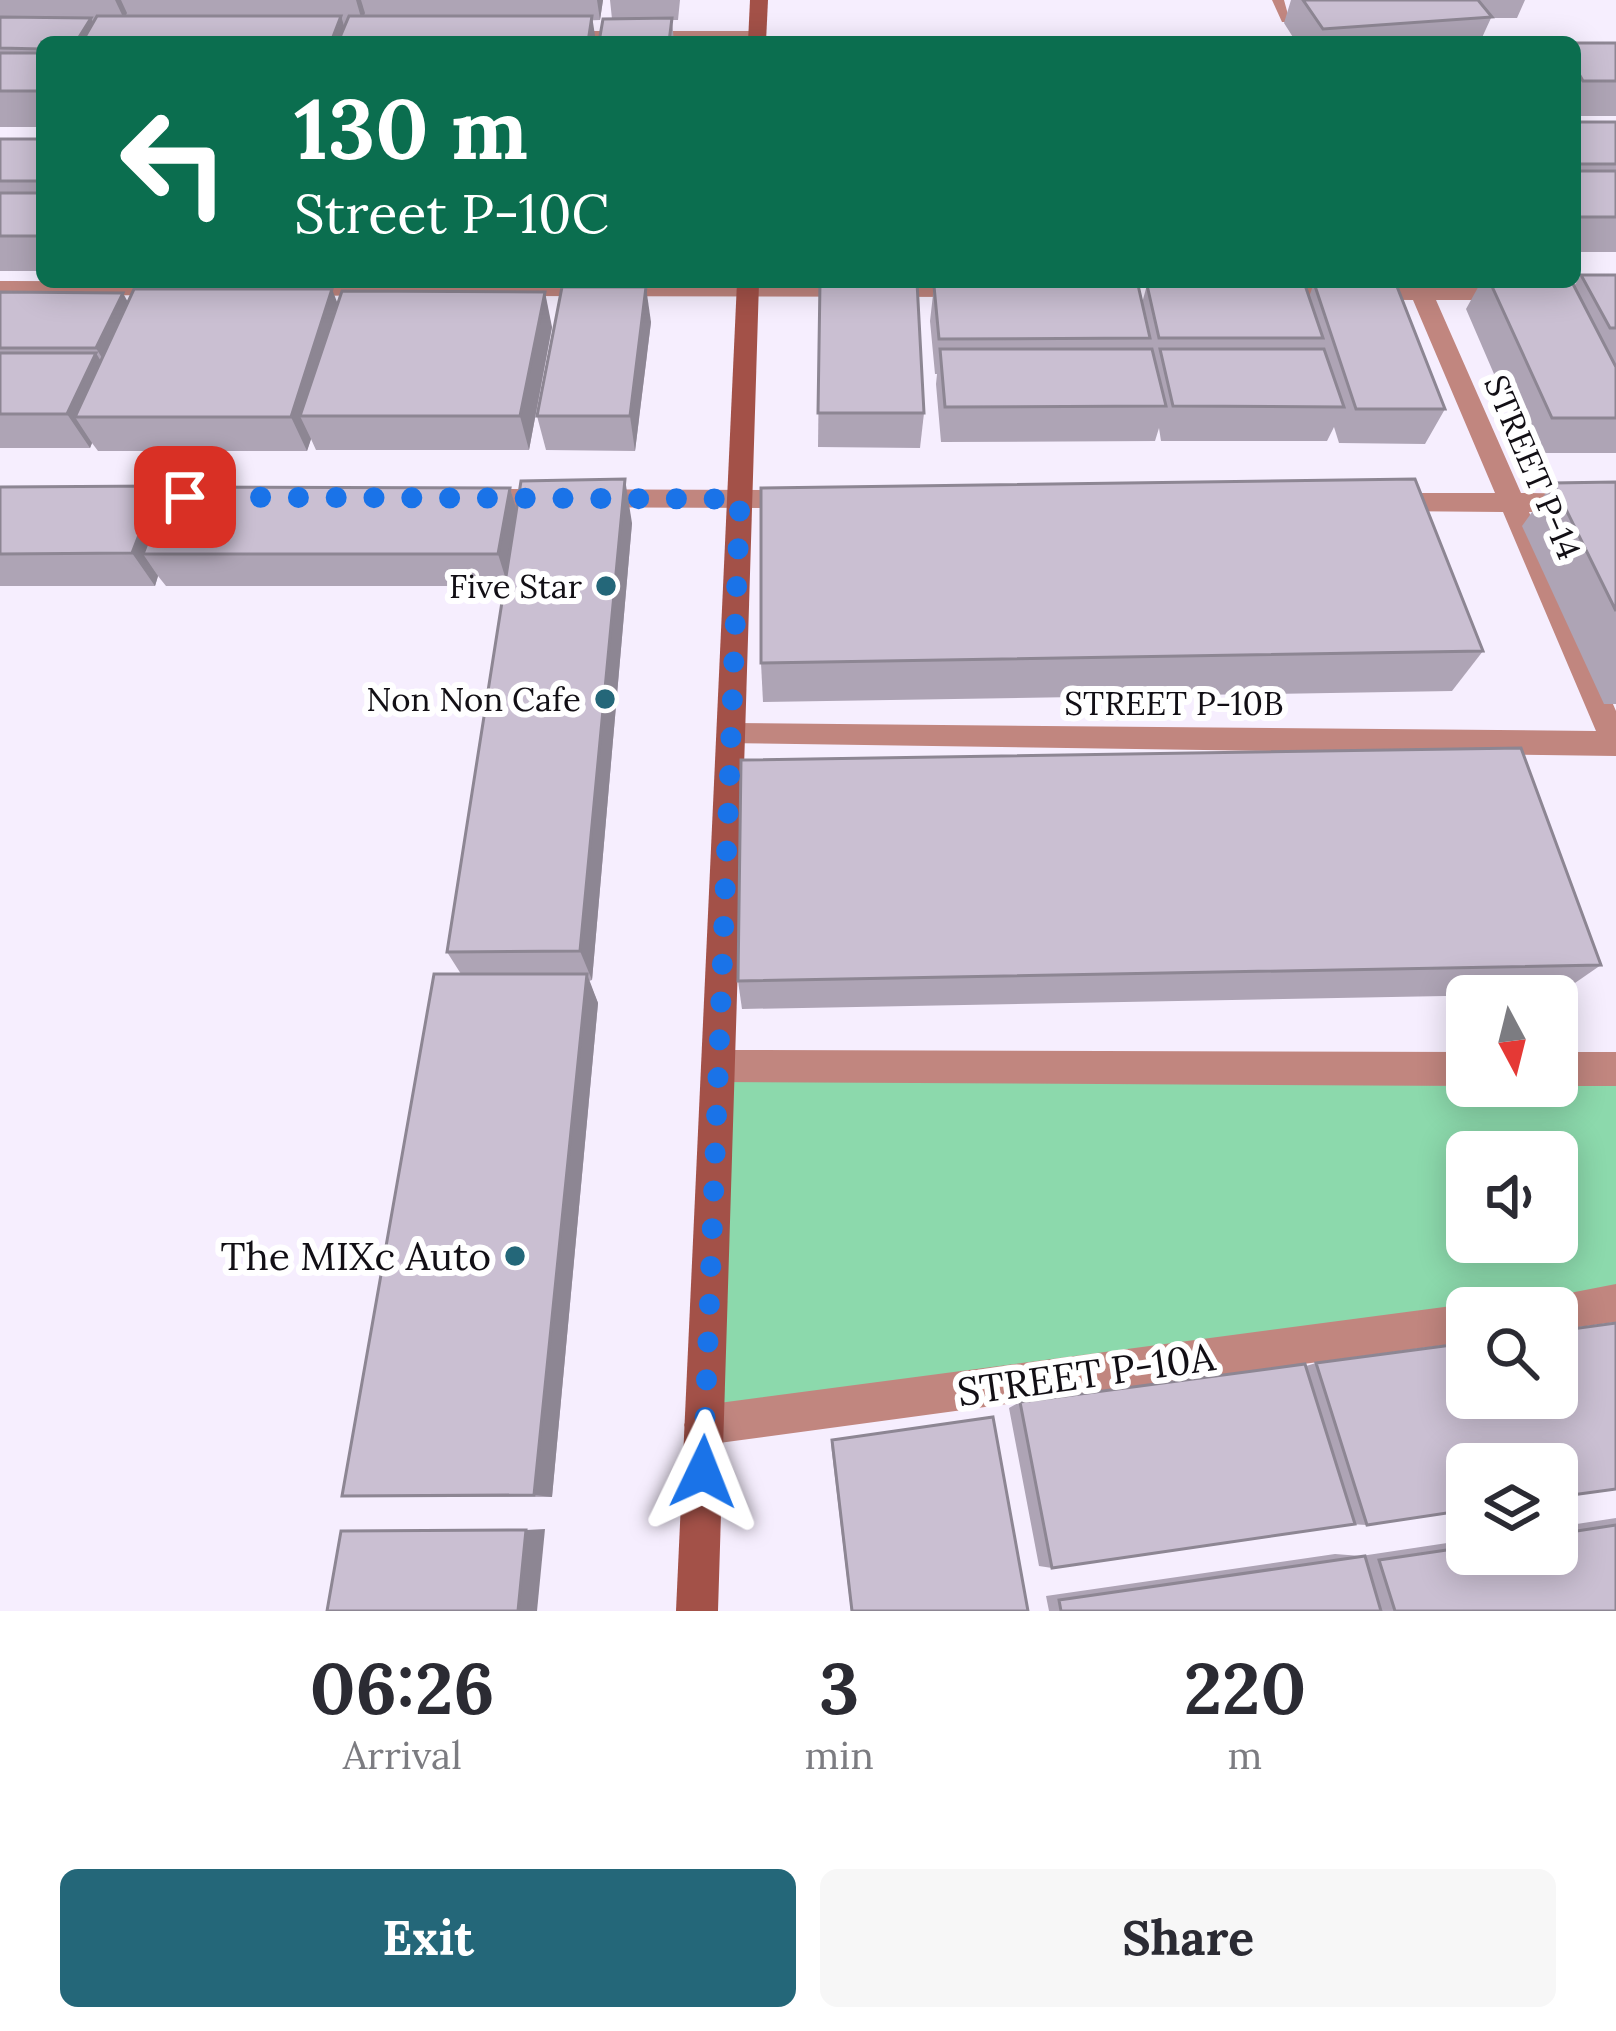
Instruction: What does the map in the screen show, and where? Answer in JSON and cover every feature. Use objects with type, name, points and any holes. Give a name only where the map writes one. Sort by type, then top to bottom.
[{"type":"street","points":[[757,36],[759,0]]},
{"type":"street","points":[[0,288],[36,288]]},
{"type":"street","points":[[697,1611],[747,288]]},
{"type":"street","points":[[901,288],[1003,290]]},
{"type":"street","points":[[1236,292],[1419,288],[1530,293]]},
{"type":"street","name":"STREET P-14","points":[[1419,288],[1616,744]]},
{"type":"street","points":[[454,498],[833,499]]},
{"type":"street","points":[[1372,502],[1616,503]]},
{"type":"street","name":"STREET P-10B","points":[[731,736],[1616,744]]},
{"type":"street","points":[[718,1066],[1446,1069]]},
{"type":"street","points":[[1578,1069],[1616,1070]]},
{"type":"street","points":[[1578,1308],[1616,1303]]},
{"type":"street","name":"STREET P-10A","points":[[704,1425],[1446,1326]]},
{"type":"lane","points":[[1278,0],[1286,19]]},
{"type":"green space","points":[[718,1066],[1446,1085],[1446,1107],[1578,1107],[1578,1080],[1616,1069],[1616,1303],[1578,1304],[1578,1287],[1446,1287],[1446,1311],[704,1425]]},
{"type":"building","points":[[1303,0],[1478,0],[1492,17],[1323,29]]},
{"type":"building","points":[[97,16],[341,16],[333,36],[85,36]]},
{"type":"building","points":[[349,16],[592,16],[589,36],[341,36]]},
{"type":"building","points":[[0,17],[91,18],[80,36],[36,36],[36,49],[0,48]]},
{"type":"building","points":[[672,18],[670,36],[600,36],[603,19]]},
{"type":"building","points":[[1581,43],[1616,43],[1616,81],[1583,81]]},
{"type":"building","points":[[0,53],[36,53],[36,91],[0,91]]},
{"type":"building","points":[[1581,122],[1616,122],[1616,164],[1581,164]]},
{"type":"building","points":[[0,139],[36,139],[36,181],[0,181]]},
{"type":"building","points":[[1581,171],[1616,171],[1616,217],[1581,217]]},
{"type":"building","points":[[0,193],[36,193],[36,236],[0,236]]},
{"type":"building","points":[[1581,275],[1616,275],[1616,328],[1610,328]]},
{"type":"building","points":[[562,288],[646,288],[630,416],[537,416]]},
{"type":"building","points":[[820,288],[917,288],[924,413],[818,413]]},
{"type":"building","points":[[934,288],[1139,288],[1150,338],[939,339]]},
{"type":"building","points":[[1148,288],[1306,288],[1323,338],[1159,338]]},
{"type":"building","points":[[1316,288],[1398,288],[1445,409],[1356,409]]},
{"type":"building","points":[[1493,288],[1575,288],[1616,367],[1616,418],[1552,418]]},
{"type":"building","points":[[134,289],[332,289],[291,417],[75,417]]},
{"type":"building","points":[[342,291],[545,292],[520,416],[300,416]]},
{"type":"building","points":[[0,292],[123,293],[96,348],[0,348]]},
{"type":"building","points":[[940,349],[1152,349],[1166,406],[945,407]]},
{"type":"building","points":[[1160,349],[1324,349],[1344,407],[1173,406]]},
{"type":"building","points":[[0,353],[96,353],[67,414],[0,414]]},
{"type":"building","points":[[625,479],[580,951],[447,952],[521,481]]},
{"type":"building","points":[[1415,479],[1483,651],[761,663],[761,488]]},
{"type":"building","points":[[1616,482],[1616,611],[1553,483]]},
{"type":"building","points":[[158,486],[132,553],[0,554],[0,487]]},
{"type":"building","points":[[169,487],[510,488],[498,554],[143,554]]},
{"type":"building","points":[[1521,748],[1601,965],[738,981],[741,760]]},
{"type":"building","points":[[434,974],[587,974],[534,1495],[342,1496]]},
{"type":"building","points":[[1616,1323],[1616,1489],[1578,1494],[1578,1443],[1446,1443],[1446,1513],[1367,1525],[1316,1363],[1446,1346],[1446,1419],[1578,1419],[1578,1328]]},
{"type":"building","points":[[1305,1364],[1355,1524],[1052,1568],[1020,1402]]},
{"type":"building","points":[[993,1417],[1028,1611],[852,1611],[832,1440]]},
{"type":"building","points":[[1616,1525],[1616,1611],[1395,1611],[1379,1560],[1446,1550],[1446,1575],[1578,1575],[1578,1531]]},
{"type":"building","points":[[526,1530],[518,1611],[327,1611],[341,1531]]},
{"type":"building","points":[[1365,1556],[1381,1611],[1061,1611],[1059,1600]]},
{"type":"place","name":"Five Star","points":[[606,586]]},
{"type":"place","name":"Non Non Cafe","points":[[605,699]]},
{"type":"place","name":"The MIXc Auto","points":[[515,1256]]},
{"type":"route","points":[[185,497],[740,499],[703,1472]]}]
